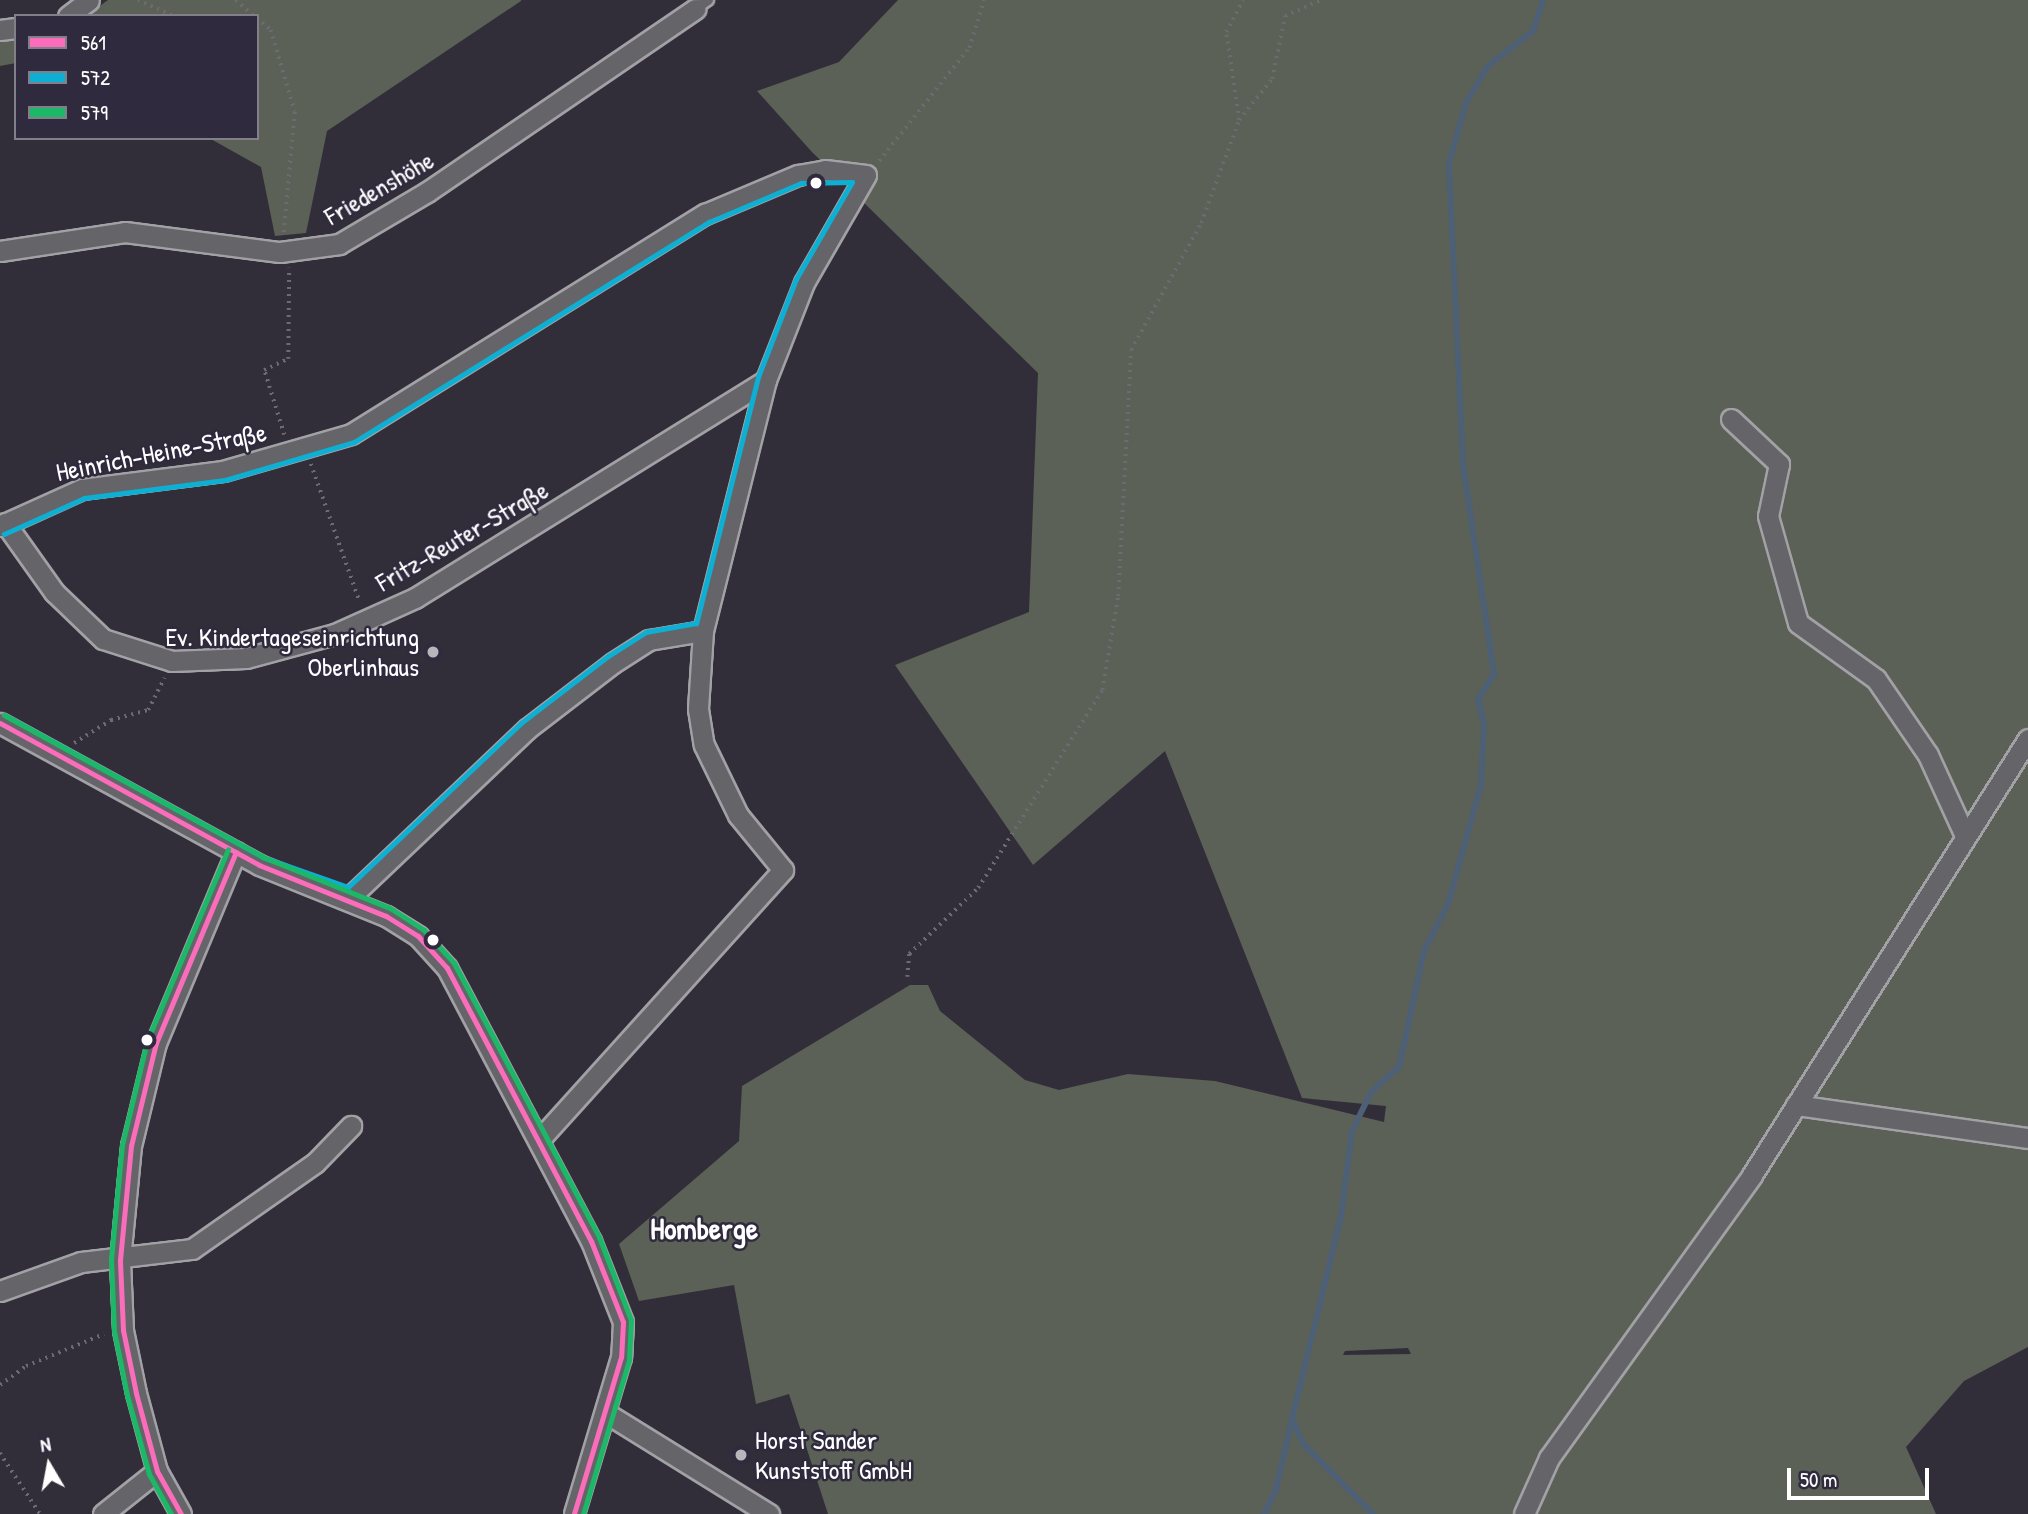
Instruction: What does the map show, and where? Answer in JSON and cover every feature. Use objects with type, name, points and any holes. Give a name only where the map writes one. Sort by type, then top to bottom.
[{"type":"street","points":[[71,14],[89,0]]},
{"type":"street","name":"Friedenshöhe","points":[[0,251],[125,232],[285,252],[339,244],[365,230],[701,4]]},
{"type":"street","name":"Heinrich-Heine-Straße","points":[[3,525],[82,489],[223,471],[297,452],[351,434],[637,253],[754,190],[825,170],[866,175]]},
{"type":"street","points":[[539,1140],[783,870],[738,815],[704,745],[698,709],[703,631],[766,380],[804,283],[866,175]]},
{"type":"street","name":"Fritz-Reuter-Straße","points":[[3,525],[54,592],[95,632],[136,654],[172,661],[258,656],[367,620],[475,565],[766,380]]},
{"type":"street","points":[[1731,419],[1779,464],[1768,516],[1798,623],[1876,679],[1928,755],[1965,836]]},
{"type":"street","points":[[350,897],[527,729],[613,663],[649,640],[703,631]]},
{"type":"street","points":[[0,723],[283,876],[350,897],[434,951],[461,989],[539,1140],[612,1284],[623,1322],[621,1357],[574,1514]]},
{"type":"street","points":[[1524,1514],[1549,1458],[1796,1105],[2028,739]]},
{"type":"street","points":[[181,1514],[157,1471],[123,1326],[120,1260],[131,1146],[156,1043],[236,852]]},
{"type":"street","points":[[1796,1105],[2028,1138]]},
{"type":"street","points":[[0,1291],[81,1262],[168,1255],[218,1234],[315,1163],[351,1126]]},
{"type":"street","points":[[606,1413],[769,1514]]},
{"type":"street","points":[[103,1514],[157,1471]]},
{"type":"path","points":[[138,0],[170,14]]},
{"type":"path","points":[[236,0],[252,14]]},
{"type":"path","points":[[866,175],[926,110],[969,48],[984,0]]},
{"type":"path","points":[[1239,120],[1226,32],[1243,0]]},
{"type":"path","points":[[907,977],[909,954],[978,888],[1102,691],[1118,596],[1131,350],[1201,223],[1239,120],[1272,79],[1285,16],[1321,0]]},
{"type":"path","points":[[259,20],[271,30],[295,112],[285,252],[288,359],[264,370],[367,620]]},
{"type":"path","points":[[57,754],[111,720],[148,710],[172,661]]},
{"type":"path","points":[[0,1385],[26,1366],[123,1326]]},
{"type":"path","points":[[0,1453],[40,1514]]},
{"type":"shaded area","points":[[108,0],[521,0],[327,131],[306,233],[275,236],[261,167],[213,140],[259,140],[259,14],[89,14]]},
{"type":"shaded area","points":[[898,0],[2028,0],[2028,1347],[1964,1381],[1906,1447],[1936,1514],[828,1514],[789,1394],[756,1404],[734,1285],[639,1301],[619,1244],[739,1141],[742,1086],[910,985],[928,985],[940,1011],[1025,1080],[1059,1090],[1128,1074],[1215,1081],[1384,1122],[1386,1106],[1302,1098],[1165,751],[1033,865],[895,665],[1029,612],[1038,373],[812,152],[757,91],[839,62]],"holes":[[[1408,1348],[1411,1354],[1343,1355],[1345,1351]]]},
{"type":"shaded area","points":[[14,38],[14,63],[0,66],[0,41]]},
{"type":"waterway","points":[[1373,1514],[1304,1445],[1292,1419],[1341,1216],[1352,1131],[1371,1092],[1399,1067],[1424,951],[1448,904],[1481,785],[1484,723],[1478,699],[1494,674],[1463,463],[1449,163],[1466,103],[1488,66],[1533,31],[1543,0]]},
{"type":"waterway","points":[[1264,1514],[1276,1489],[1292,1419]]},
{"type":"transit line","name":"572","points":[[4,534],[84,498],[225,480],[354,442],[709,222],[801,183],[852,182],[796,279],[758,377],[696,623],[646,632],[608,656],[521,723],[348,887],[263,857],[7,716]]},
{"type":"transit line","name":"579","points":[[4,715],[263,857],[390,908],[424,930],[454,963],[599,1237],[631,1320],[629,1360],[583,1514]]},
{"type":"transit line","name":"561","points":[[0,723],[259,865],[386,916],[418,936],[447,968],[591,1241],[623,1322],[621,1357],[574,1514]]},
{"type":"transit line","name":"579","points":[[171,1514],[149,1474],[127,1395],[114,1331],[111,1259],[122,1145],[147,1041],[228,849]]},
{"type":"transit line","name":"561","points":[[181,1514],[157,1471],[136,1393],[123,1330],[120,1260],[131,1146],[156,1043],[236,852]]},
{"type":"place","name":"Ev. Kindertageseinrichtung Oberlinhaus","points":[[433,652]]},
{"type":"place","name":"Horst Sander Kunststoff GmbH","points":[[741,1455]]},
{"type":"district","name":"Homberge","points":[[704,1228]]}]
